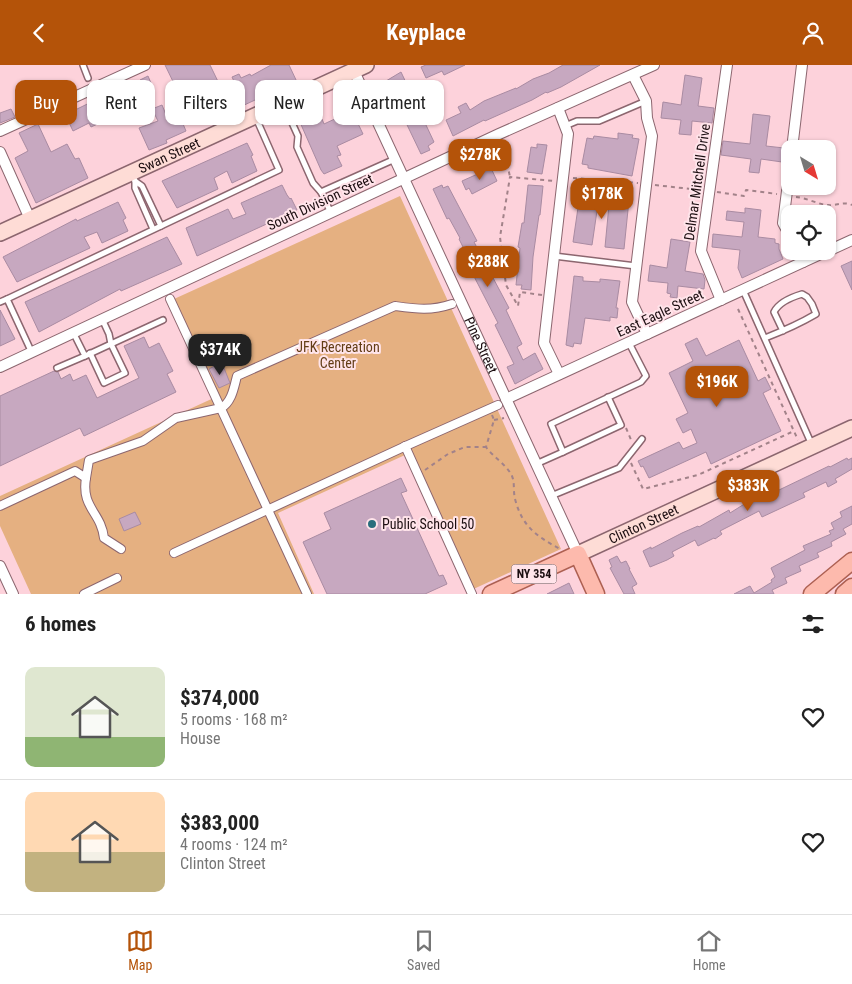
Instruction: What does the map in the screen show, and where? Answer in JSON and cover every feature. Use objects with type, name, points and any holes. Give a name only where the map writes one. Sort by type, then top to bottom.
[{"type":"main road","name":"Swan Street","points":[[323,85],[360,68]]},
{"type":"main road","name":"Swan Street","points":[[0,233],[134,176],[255,116]]},
{"type":"main road","name":"Clinton Street","points":[[491,594],[571,553],[806,445],[852,428]]},
{"type":"main road","name":"Pine Street","points":[[571,553],[596,594]]},
{"type":"main road","points":[[812,594],[852,561]]},
{"type":"main road","points":[[844,594],[852,587]]},
{"type":"street","points":[[0,131],[145,65]]},
{"type":"street","name":"South Division Street","points":[[0,367],[654,65]]},
{"type":"street","name":"Delmar Mitchell Drive","points":[[721,300],[702,251],[727,65]]},
{"type":"street","points":[[793,140],[802,65]]},
{"type":"street","name":"Pine Street","points":[[360,68],[395,159],[502,402],[536,464],[551,497],[571,553]]},
{"type":"street","points":[[633,75],[646,101],[647,119],[652,136],[632,302],[647,334]]},
{"type":"street","points":[[558,108],[568,134],[544,343],[559,374]]},
{"type":"street","points":[[0,153],[30,219]]},
{"type":"street","name":"East Eagle Street","points":[[836,247],[852,240]]},
{"type":"street","name":"East Eagle Street","points":[[502,402],[807,260]]},
{"type":"street","points":[[170,299],[307,594]]},
{"type":"street","points":[[0,506],[74,471],[89,460],[143,441],[176,418],[221,408],[226,405],[233,391],[237,376],[395,306],[423,310],[452,304]]},
{"type":"street","points":[[174,553],[502,402]]},
{"type":"street","points":[[405,446],[472,594]]},
{"type":"street","points":[[89,460],[84,488],[89,507],[102,527],[104,538],[121,549]]},
{"type":"street","points":[[74,471],[86,478]]},
{"type":"street","points":[[0,566],[13,594]]},
{"type":"street","points":[[84,594],[117,577]]},
{"type":"lane","points":[[82,65],[88,78]]},
{"type":"lane","points":[[565,126],[577,121],[599,121],[646,101]]},
{"type":"lane","points":[[0,302],[279,170],[259,125]]},
{"type":"lane","points":[[293,125],[298,136],[297,147],[313,183],[321,192],[331,213]]},
{"type":"lane","points":[[321,192],[395,159]]},
{"type":"lane","points":[[134,176],[142,185],[161,226]]},
{"type":"lane","points":[[134,176],[135,188],[153,229]]},
{"type":"lane","points":[[554,256],[636,266]]},
{"type":"lane","points":[[743,290],[765,338],[806,445]]},
{"type":"lane","points":[[765,338],[783,331],[816,314],[807,297],[802,294],[791,298],[776,308],[774,312],[783,331]]},
{"type":"lane","points":[[7,299],[32,353]]},
{"type":"lane","points":[[57,368],[164,320]]},
{"type":"lane","points":[[74,334],[104,383],[125,373],[111,344],[103,321]]},
{"type":"lane","points":[[563,452],[551,424],[641,382],[646,376],[629,342]]},
{"type":"lane","points":[[536,464],[620,425],[608,397]]},
{"type":"lane","points":[[551,497],[619,468],[642,439]]},
{"type":"path","points":[[504,148],[510,177],[500,237],[506,285],[518,306],[520,292],[550,296]]},
{"type":"path","points":[[510,177],[559,182]]},
{"type":"path","points":[[738,309],[794,431],[806,445]]},
{"type":"path","points":[[486,447],[494,420],[504,418]]},
{"type":"path","points":[[629,457],[643,489],[698,475],[794,431]]},
{"type":"path","points":[[415,469],[428,469],[448,454],[464,447],[486,447]]},
{"type":"path","points":[[486,447],[512,475],[515,500],[528,528],[542,539],[571,553]]},
{"type":"green space","name":"JFK Recreation Center","points":[[400,196],[561,549],[467,592],[405,455],[278,513],[314,594],[31,594],[0,526],[0,496],[218,396],[174,299]]},
{"type":"building","points":[[165,65],[210,65],[217,80],[172,80]]},
{"type":"building","points":[[271,65],[289,65],[296,80],[255,80],[255,100],[245,105],[245,80],[233,80],[232,77],[239,74],[241,78],[250,74],[251,76]]},
{"type":"building","points":[[426,65],[465,65],[444,75],[442,71],[426,78],[421,67]]},
{"type":"building","points":[[563,65],[600,65],[561,87],[484,120],[453,136],[446,120],[461,113],[458,107],[466,103],[470,110],[484,101],[516,89]]},
{"type":"building","points":[[401,72],[405,80],[388,80]]},
{"type":"building","points":[[685,75],[702,78],[698,106],[714,108],[712,123],[692,121],[691,135],[679,134],[681,120],[661,118],[663,102],[681,105]]},
{"type":"building","points":[[148,76],[150,80],[140,80]]},
{"type":"building","points":[[87,104],[87,124],[73,131],[70,125],[77,125],[77,109]]},
{"type":"building","points":[[162,105],[165,112],[165,125],[183,125],[186,131],[166,140],[167,143],[149,150],[139,128],[155,125],[155,122],[158,121],[155,115],[155,108]]},
{"type":"building","points":[[11,109],[15,117],[0,123],[0,113]]},
{"type":"building","points":[[753,114],[770,116],[766,146],[781,148],[781,162],[761,159],[759,173],[749,172],[751,159],[721,155],[723,141],[750,144]]},
{"type":"building","points":[[333,120],[333,125],[359,125],[363,134],[337,146],[341,155],[337,156],[342,166],[324,174],[301,125],[323,125],[323,122],[324,124]]},
{"type":"building","points":[[38,125],[51,152],[67,144],[75,159],[79,158],[88,178],[36,203],[15,158],[28,151],[19,133]]},
{"type":"building","points":[[407,125],[426,125],[434,142],[428,146],[430,150],[421,154]]},
{"type":"building","points":[[618,133],[633,135],[632,138],[639,139],[632,176],[588,168],[588,165],[582,164],[587,138],[593,139],[594,136],[618,139]]},
{"type":"building","points":[[247,143],[253,155],[251,156],[257,171],[232,183],[227,171],[214,178],[218,189],[177,208],[162,181]]},
{"type":"building","points":[[537,144],[547,145],[542,174],[527,172],[531,147],[537,148]]},
{"type":"building","points":[[491,168],[497,181],[472,194],[469,188],[466,190],[462,181]]},
{"type":"building","points":[[282,185],[297,210],[197,256],[186,228],[228,209],[233,219],[246,214],[241,203]]},
{"type":"building","points":[[442,185],[443,188],[448,186],[477,241],[474,242],[509,308],[506,310],[522,344],[517,347],[523,360],[535,353],[543,369],[515,384],[507,367],[514,364],[495,325],[498,323],[464,257],[467,255],[460,238],[449,218],[447,219],[433,189]]},
{"type":"building","points":[[528,185],[543,186],[533,257],[531,290],[521,289],[522,285],[516,285],[520,248],[518,247],[522,223],[524,223]]},
{"type":"building","points":[[580,194],[629,200],[624,249],[605,247],[609,205],[598,204],[592,245],[573,242]]},
{"type":"building","points":[[118,202],[126,218],[123,220],[128,231],[102,243],[97,232],[84,237],[90,248],[17,282],[3,257],[76,219],[77,221]]},
{"type":"building","points":[[745,208],[761,210],[758,237],[775,239],[775,243],[779,244],[781,260],[742,278],[738,268],[740,250],[712,247],[713,234],[742,237],[744,222],[726,220],[727,211],[745,213]]},
{"type":"building","points":[[167,237],[182,264],[121,291],[120,289],[39,332],[25,302]]},
{"type":"building","points":[[671,239],[690,242],[685,271],[703,274],[705,280],[704,289],[678,286],[677,298],[670,297],[671,294],[667,293],[668,283],[648,281],[650,265],[667,268]]},
{"type":"building","points":[[852,261],[852,290],[841,266]]},
{"type":"building","points":[[574,276],[583,277],[583,281],[600,282],[600,279],[620,281],[616,308],[618,308],[617,318],[610,317],[610,321],[585,318],[581,344],[574,343],[573,347],[566,345]]},
{"type":"building","points":[[0,310],[15,339],[0,346]]},
{"type":"building","points":[[144,337],[149,348],[159,343],[173,371],[167,374],[176,392],[84,436],[80,428],[0,466],[0,396],[54,371],[58,372],[61,379],[70,374],[73,381],[86,375],[97,398],[139,378],[124,346]]},
{"type":"building","points":[[697,338],[706,356],[739,340],[758,381],[765,377],[771,389],[763,393],[781,431],[711,464],[706,452],[649,478],[638,461],[679,442],[683,449],[697,443],[691,429],[683,433],[676,419],[688,413],[669,373],[693,361],[685,344]]},
{"type":"building","points":[[220,363],[230,383],[219,388],[209,369]]},
{"type":"building","points":[[847,458],[848,460],[852,458],[852,469],[835,479],[837,482],[828,487],[826,482],[803,493],[805,497],[762,517],[759,511],[720,531],[722,534],[715,539],[698,546],[695,540],[672,552],[674,556],[650,567],[643,551],[699,527],[729,510],[730,513],[746,503],[779,490]]},
{"type":"building","points":[[401,478],[407,491],[401,493],[439,576],[443,575],[447,584],[425,594],[327,594],[303,542],[331,529],[324,513]]},
{"type":"building","points":[[852,506],[852,524],[843,529],[846,534],[831,542],[832,546],[817,553],[819,557],[799,566],[801,571],[785,578],[787,583],[772,590],[774,594],[734,594],[750,586],[754,593],[772,582],[771,580],[775,577],[771,568],[805,550],[803,546],[831,534],[829,531],[834,529],[831,523],[842,517],[840,512]]},
{"type":"building","points":[[135,512],[141,524],[124,531],[119,519]]},
{"type":"building","points":[[617,556],[621,563],[626,561],[630,569],[637,584],[632,587],[635,594],[624,594],[610,568],[612,567],[609,560]]},
{"type":"building","points":[[569,583],[574,594],[547,594]]},
{"type":"place","name":"Public School 50","points":[[372,524]]}]
